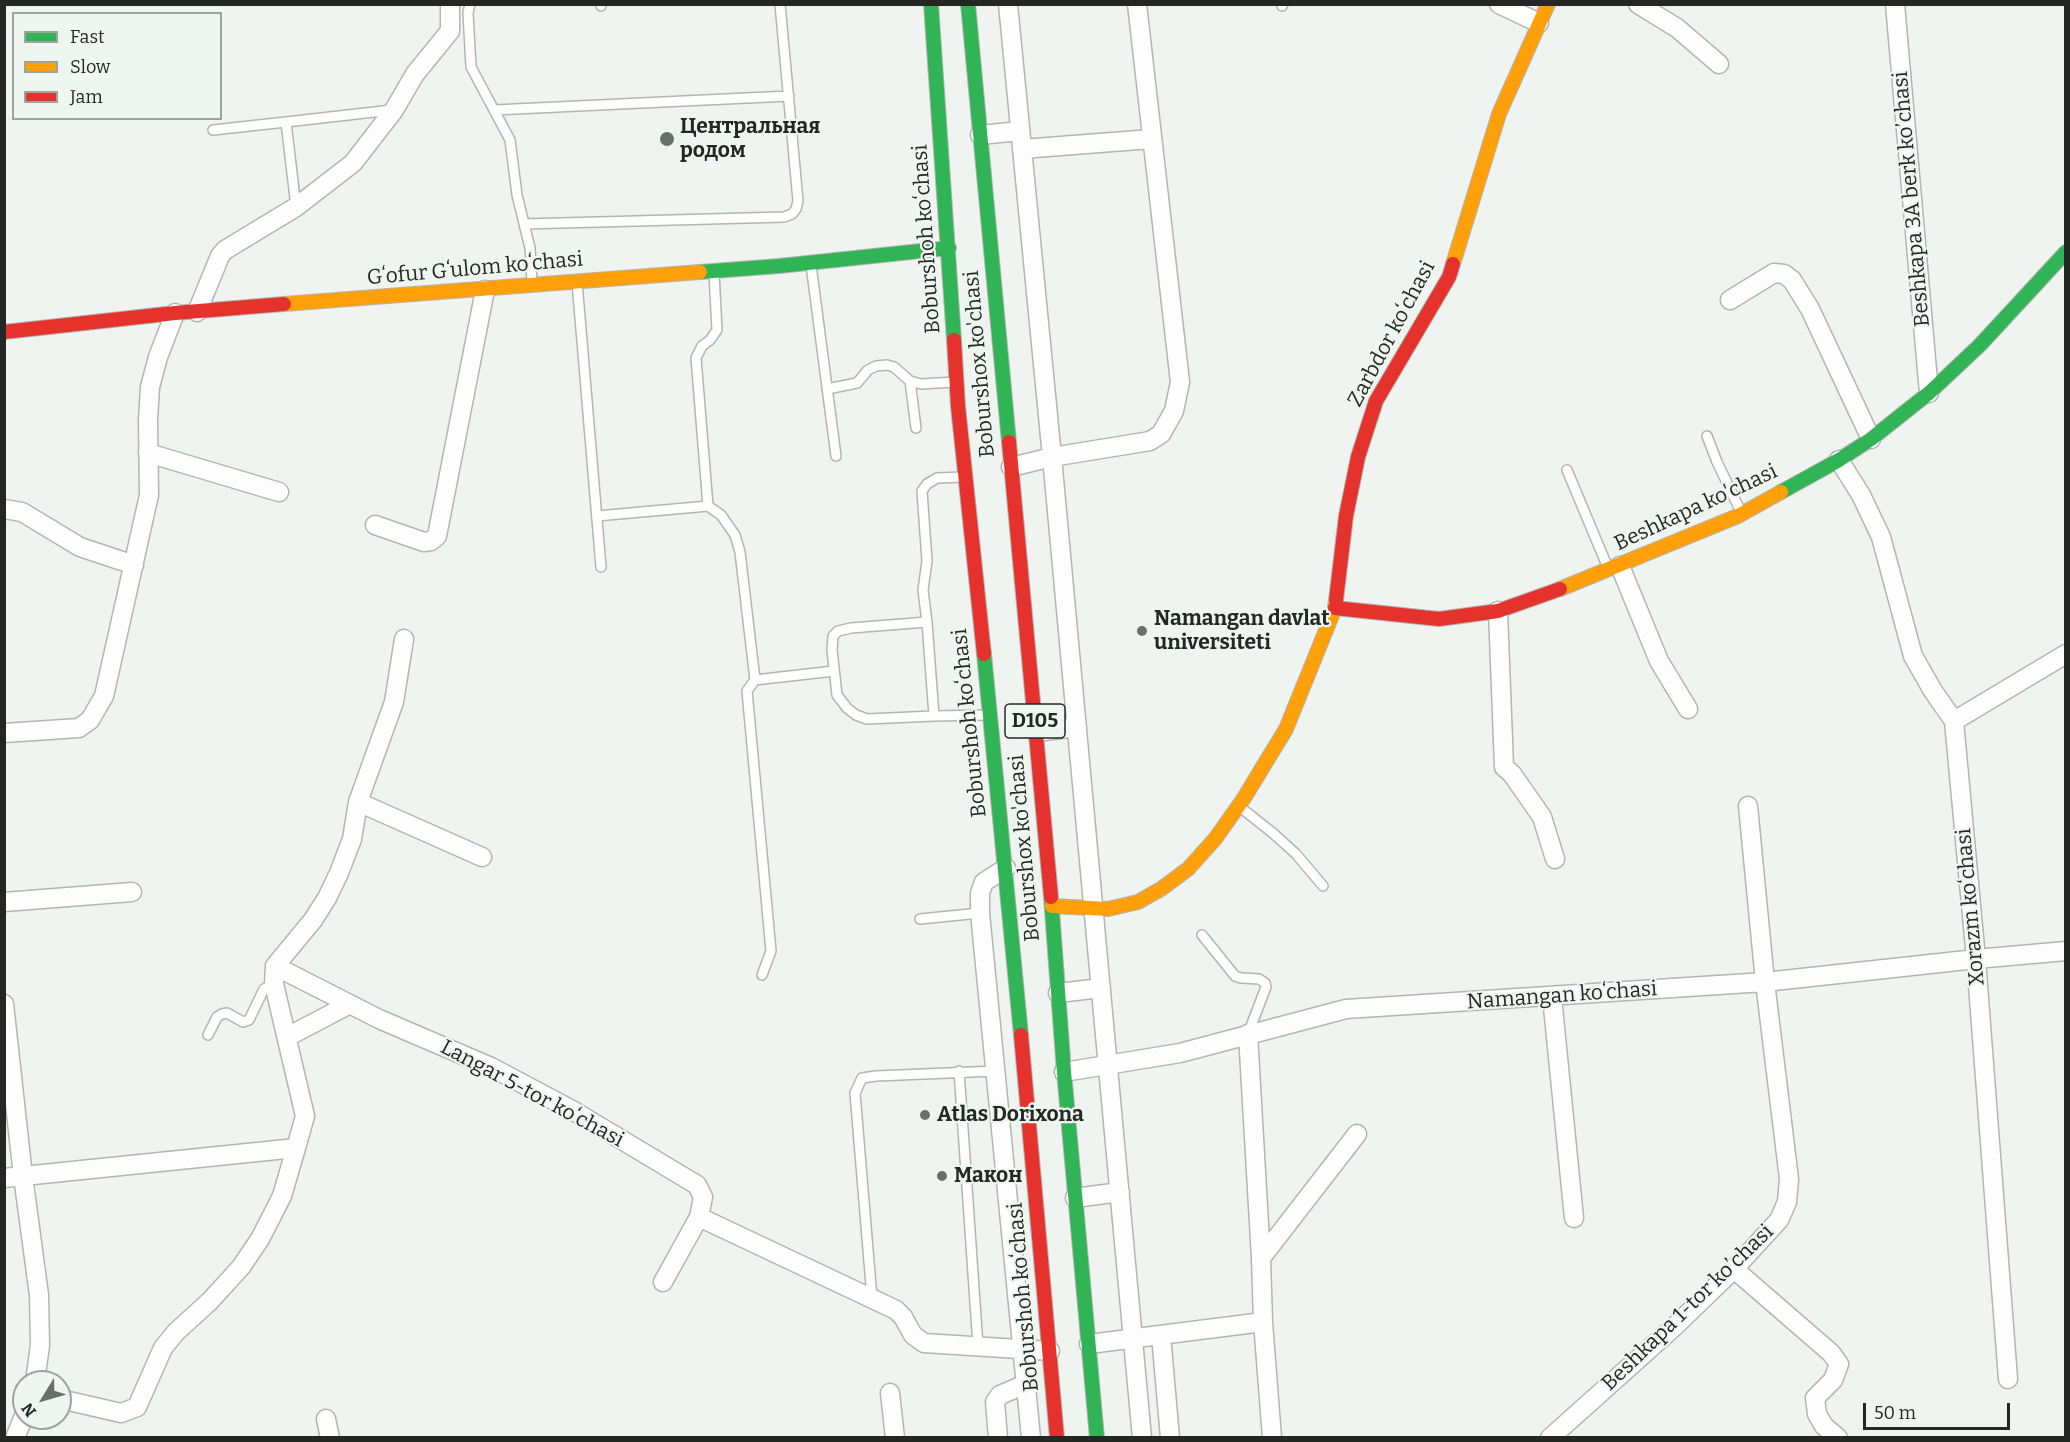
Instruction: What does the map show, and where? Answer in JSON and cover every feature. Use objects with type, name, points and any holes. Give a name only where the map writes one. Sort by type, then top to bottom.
[{"type":"street","points":[[196,312],[220,256],[225,250],[296,207],[353,163],[394,110],[415,74],[459,30],[450,4]]},
{"type":"street","name":"Boburshoh koʻchasi","points":[[932,4],[954,248],[957,381],[1006,868],[1057,1437]]},
{"type":"street","name":"Boburshox ko'chasi","points":[[968,4],[980,135],[984,245],[1011,467],[1052,906],[1064,1072],[1097,1437]]},
{"type":"street","points":[[1008,4],[1142,1437]]},
{"type":"street","points":[[1011,467],[1052,457],[1150,441],[1161,434],[1174,411],[1180,382],[1137,4]]},
{"type":"street","points":[[1499,4],[1539,23]]},
{"type":"street","name":"Zarbdor koʻchasi","points":[[1052,906],[1108,909],[1138,902],[1161,889],[1188,868],[1215,838],[1238,806],[1286,729],[1335,608],[1348,506],[1358,457],[1376,401],[1449,276],[1499,114],[1548,4]]},
{"type":"street","points":[[1638,4],[1677,28],[1719,64]]},
{"type":"street","name":"Beshkapa 3A berk koʼchasi","points":[[1895,4],[1929,393]]},
{"type":"street","points":[[980,135],[1021,140],[1151,139]]},
{"type":"street","name":"Gʻofur Gʻulom koʻchasi","points":[[4,332],[175,313],[811,263],[954,248]]},
{"type":"street","name":"Beshkapa ko'chasi","points":[[1335,608],[1439,619],[1498,610],[1583,582],[1742,514],[1871,440],[1929,393],[1980,345],[2066,252]]},
{"type":"street","points":[[1730,300],[1774,273],[1784,274],[1792,280],[1810,309],[1871,440]]},
{"type":"street","points":[[375,525],[424,542],[431,541],[437,536],[485,290]]},
{"type":"street","points":[[4,733],[71,730],[84,726],[104,696],[149,495],[150,387],[158,357],[175,313]]},
{"type":"street","points":[[148,453],[279,492]]},
{"type":"street","name":"Xorazm koʻchasi","points":[[1839,460],[1861,495],[1881,537],[1913,656],[1954,721],[1976,959],[2008,1379]]},
{"type":"street","points":[[4,508],[22,513],[80,547],[134,565]]},
{"type":"street","points":[[1614,568],[1659,661],[1688,709]]},
{"type":"street","points":[[1498,610],[1504,767],[1512,774],[1542,817],[1555,859]]},
{"type":"street","points":[[72,1402],[121,1413],[137,1407],[164,1348],[176,1332],[210,1301],[241,1267],[260,1239],[282,1196],[305,1116],[274,975],[327,898],[352,839],[358,802],[394,702],[404,639]]},
{"type":"street","points":[[1954,721],[2066,654]]},
{"type":"street","points":[[1036,732],[1077,727]]},
{"type":"street","points":[[358,802],[482,857]]},
{"type":"street","name":"Beshkapa 1-tor koʼchasi","points":[[1550,1437],[1675,1326],[1734,1269],[1779,1220],[1787,1202],[1789,1179],[1765,982],[1748,806]]},
{"type":"street","points":[[1006,868],[984,882],[980,893],[1031,1437]]},
{"type":"street","points":[[4,902],[132,892]]},
{"type":"street","name":"Namangan koʻchasi","points":[[1064,1072],[1180,1053],[1346,1009],[1765,982],[2066,951]]},
{"type":"street","name":"Langar 5-tor koʻchasi","points":[[274,975],[350,1004],[511,1078],[572,1110],[697,1185],[704,1197],[699,1217]]},
{"type":"street","points":[[1058,993],[1101,988]]},
{"type":"street","points":[[1552,997],[1574,1218]]},
{"type":"street","points":[[4,1004],[39,1295],[40,1345],[37,1370]]},
{"type":"street","points":[[287,1037],[350,1004]]},
{"type":"street","points":[[1248,1034],[1263,1322],[1272,1437]]},
{"type":"street","points":[[1261,1258],[1357,1134]]},
{"type":"street","points":[[4,1178],[296,1148]]},
{"type":"street","points":[[1075,1198],[1120,1192]]},
{"type":"street","points":[[663,1282],[699,1217],[896,1310],[903,1317],[913,1335],[924,1343],[1050,1351]]},
{"type":"street","points":[[1734,1269],[1831,1353],[1839,1364],[1833,1380],[1815,1398],[1819,1432],[1838,1437]]},
{"type":"street","points":[[1089,1344],[1263,1322]]},
{"type":"street","points":[[1161,1335],[1170,1437]]},
{"type":"street","points":[[998,1437],[995,1402],[1000,1395],[1026,1384]]},
{"type":"street","points":[[890,1393],[895,1437]]},
{"type":"street","points":[[326,1419],[330,1437]]},
{"type":"lane","points":[[470,4],[468,14],[459,30],[471,67],[510,140],[517,195],[530,248],[532,285]]},
{"type":"lane","points":[[524,224],[784,217],[792,214],[798,201],[780,4]]},
{"type":"lane","points":[[494,110],[789,96]]},
{"type":"lane","points":[[213,130],[394,110]]},
{"type":"lane","points":[[286,122],[296,207]]},
{"type":"lane","points":[[811,263],[836,456]]},
{"type":"lane","points":[[714,271],[717,330],[702,346],[696,358],[708,506],[729,524],[738,543],[755,680],[747,691],[747,700],[771,951],[762,975]]},
{"type":"lane","points":[[577,282],[601,567]]},
{"type":"lane","points":[[827,389],[857,383],[868,370],[876,366],[887,365],[894,367],[910,381],[921,384],[957,381]]},
{"type":"lane","points":[[910,381],[916,428]]},
{"type":"lane","points":[[1707,436],[1742,514]]},
{"type":"lane","points":[[1567,470],[1614,568]]},
{"type":"lane","points":[[934,716],[923,590],[927,561],[922,491],[927,484],[937,478],[966,477]]},
{"type":"lane","points":[[597,516],[708,506]]},
{"type":"lane","points":[[927,622],[838,631],[833,636],[832,643],[837,695],[847,708],[867,719],[991,714]]},
{"type":"lane","points":[[755,680],[834,671]]},
{"type":"lane","points":[[1238,806],[1288,847],[1323,886]]},
{"type":"lane","points":[[920,919],[981,913]]},
{"type":"lane","points":[[1202,935],[1235,976],[1259,979],[1265,983],[1266,987],[1248,1034]]},
{"type":"lane","points":[[208,1035],[217,1017],[222,1014],[227,1013],[243,1022],[249,1020],[264,989],[274,975]]},
{"type":"lane","points":[[872,1298],[855,1092],[862,1078],[959,1071],[996,1071]]},
{"type":"lane","points":[[959,1071],[978,1346]]},
{"type":"traffic: fast","points":[[931,4],[954,340]]},
{"type":"traffic: fast","points":[[968,4],[1009,442]]},
{"type":"traffic: fast","points":[[700,272],[949,248]]},
{"type":"traffic: fast","points":[[1781,492],[1839,460],[1871,439],[1929,393],[1980,345],[2066,252]]},
{"type":"traffic: fast","points":[[984,654],[1021,1035]]},
{"type":"traffic: fast","points":[[1051,897],[1064,1072],[1097,1438]]},
{"type":"traffic: slow","points":[[1453,264],[1499,114],[1548,4]]},
{"type":"traffic: slow","points":[[284,304],[700,272]]},
{"type":"traffic: slow","points":[[1560,589],[1738,516],[1781,492]]},
{"type":"traffic: slow","points":[[1052,906],[1108,909],[1138,902],[1161,889],[1188,869],[1215,839],[1244,798],[1286,729],[1335,608],[1336,600]]},
{"type":"traffic: jam","points":[[1336,600],[1346,516],[1358,457],[1376,401],[1449,277],[1453,264]]},
{"type":"traffic: jam","points":[[4,332],[175,313],[284,304]]},
{"type":"traffic: jam","points":[[954,340],[958,406],[984,654]]},
{"type":"traffic: jam","points":[[1009,442],[1051,897]]},
{"type":"traffic: jam","points":[[1335,608],[1439,619],[1498,611],[1560,589]]},
{"type":"traffic: jam","points":[[1021,1035],[1057,1438]]},
{"type":"place","name":"Центральная родом","points":[[667,139]]},
{"type":"place","name":"Namangan davlat universiteti","points":[[1142,631]]},
{"type":"place","name":"Atlas Dorixona","points":[[925,1115]]},
{"type":"place","name":"Макон","points":[[942,1176]]}]
